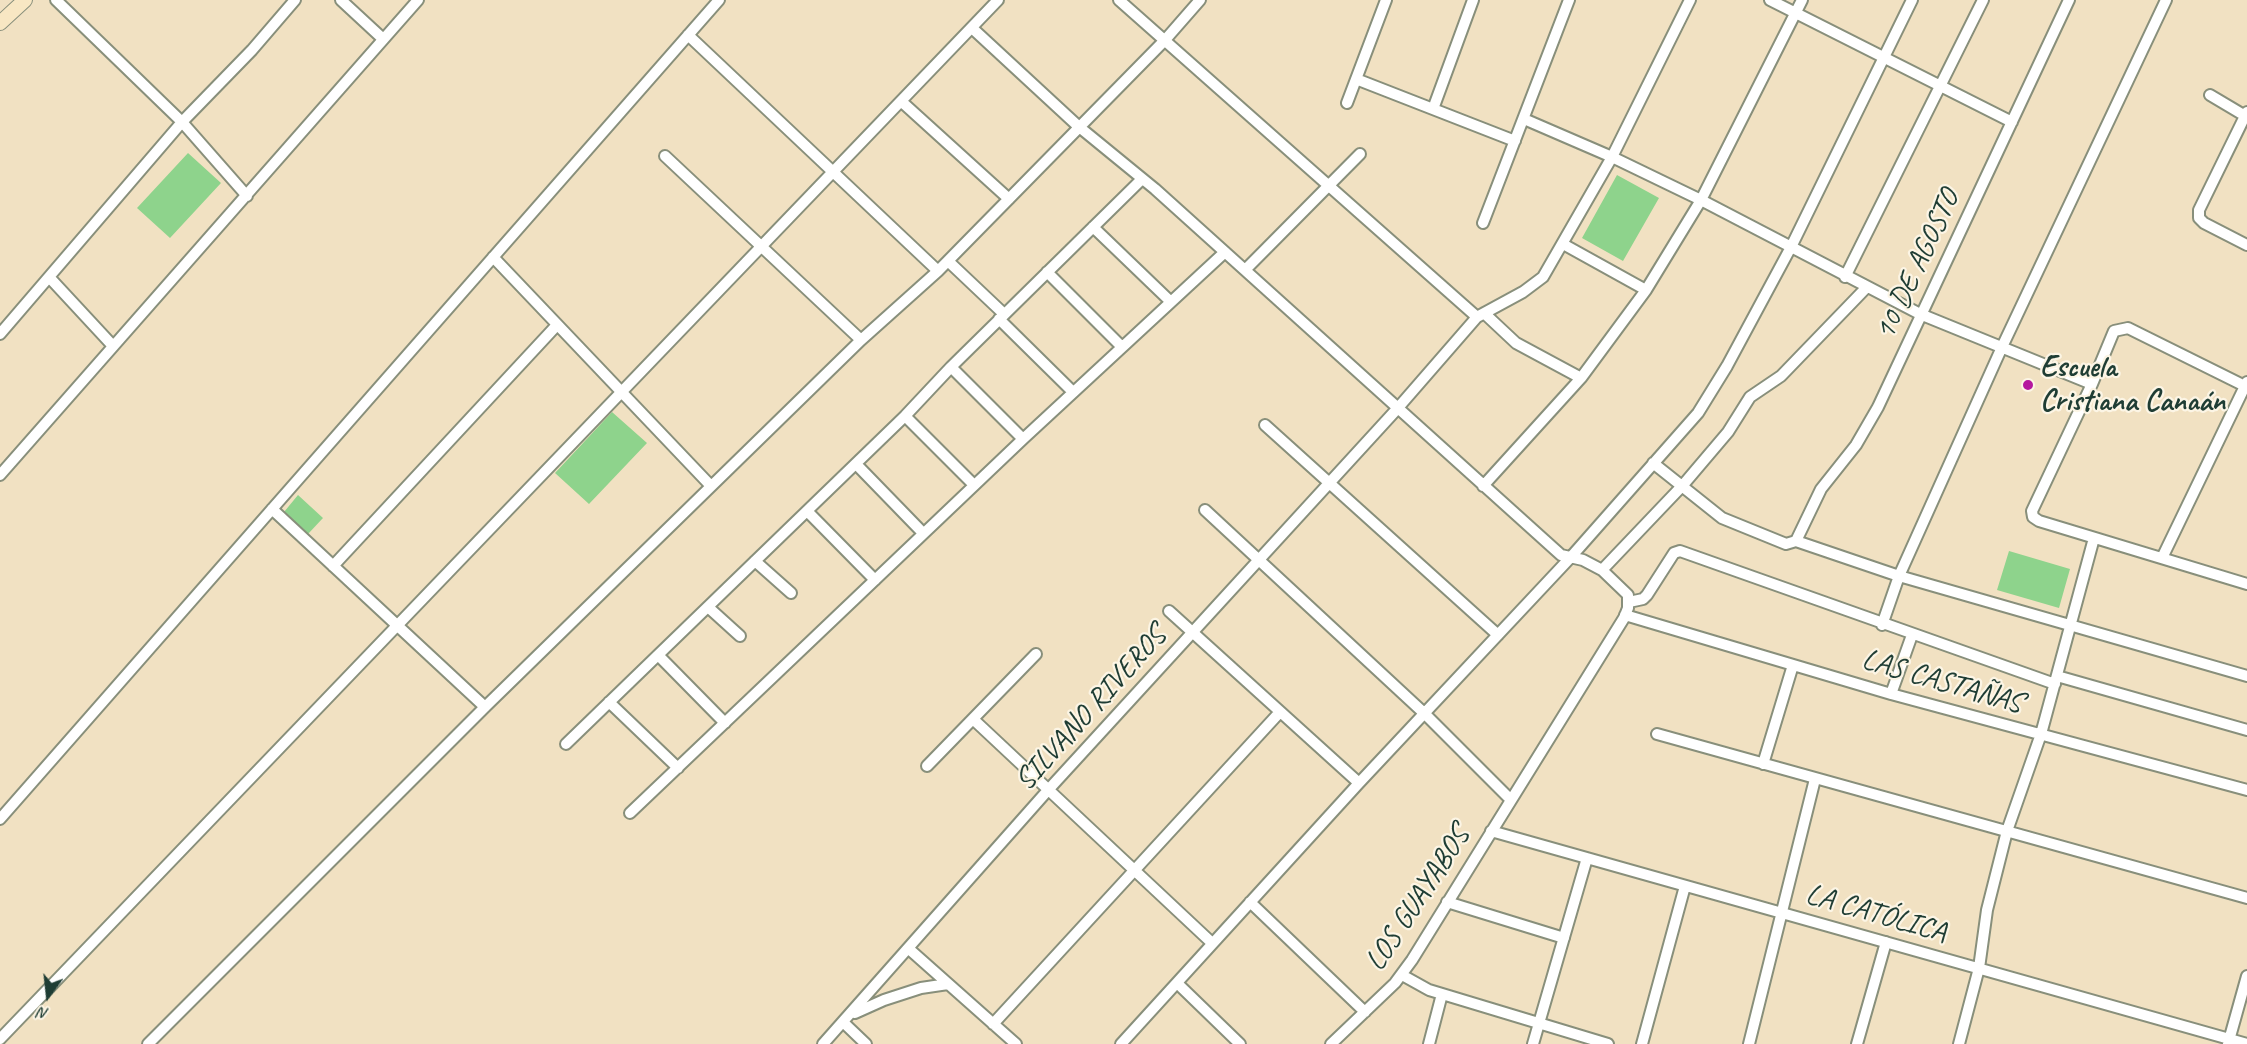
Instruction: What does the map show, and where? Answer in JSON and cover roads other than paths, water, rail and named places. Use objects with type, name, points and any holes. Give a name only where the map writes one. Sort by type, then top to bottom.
[{"type":"main road","points":[[0,23],[25,0]]},
{"type":"street","points":[[56,0],[183,122],[247,196]]},
{"type":"street","points":[[0,334],[183,122],[252,50],[295,0]]},
{"type":"street","points":[[341,0],[382,38]]},
{"type":"street","points":[[0,476],[247,196],[382,38],[418,0]]},
{"type":"street","points":[[0,819],[719,0]]},
{"type":"street","points":[[0,1039],[998,0]]},
{"type":"street","points":[[1119,0],[1328,185],[1480,315],[1516,343],[1581,378]]},
{"type":"street","points":[[148,1044],[485,707],[861,340],[938,271],[1165,40],[1200,0]]},
{"type":"street","points":[[1347,103],[1386,0]]},
{"type":"street","points":[[1433,109],[1473,0]]},
{"type":"street","points":[[1483,223],[1569,0]]},
{"type":"street","points":[[1480,315],[1523,292],[1543,277],[1612,157],[1690,0]]},
{"type":"street","points":[[1770,0],[2012,122]]},
{"type":"street","points":[[1483,486],[1581,378],[1646,290],[1701,200],[1802,0]]},
{"type":"street","points":[[1121,1044],[1359,783],[1570,558],[1698,413],[1791,247],[1912,0]]},
{"type":"street","points":[[1845,277],[1983,0]]},
{"type":"street","name":"10 DE AGOSTO","points":[[1796,542],[1821,489],[1868,426],[2069,0]]},
{"type":"street","points":[[1882,625],[1899,576],[2002,347],[2166,0]]},
{"type":"street","points":[[972,28],[1078,126],[1225,252],[1561,555],[1583,560],[1602,570],[1628,595],[1629,602],[1643,599],[1674,553],[1680,551],[1912,635],[2056,680],[2247,730]]},
{"type":"street","points":[[688,35],[938,271]]},
{"type":"street","points":[[1356,79],[1515,141]]},
{"type":"street","points":[[2210,95],[2246,115],[2199,210],[2199,218],[2204,224],[2247,245]]},
{"type":"street","points":[[902,102],[1009,199]]},
{"type":"street","points":[[1524,119],[1612,157],[1701,200],[1866,288],[1920,314],[2092,384]]},
{"type":"street","points":[[1245,270],[1360,154]]},
{"type":"street","points":[[665,156],[861,340]]},
{"type":"street","points":[[566,744],[905,416],[1001,317],[1142,179]]},
{"type":"street","points":[[1093,227],[1171,302]]},
{"type":"street","points":[[1563,244],[1646,290]]},
{"type":"street","points":[[630,813],[923,533],[1225,252]]},
{"type":"street","points":[[493,257],[711,486]]},
{"type":"street","points":[[948,261],[1073,392]]},
{"type":"street","points":[[1047,272],[1122,347]]},
{"type":"street","points":[[49,277],[113,346]]},
{"type":"street","points":[[1602,570],[1683,485],[1728,432],[1750,397],[1781,376],[1866,288]]},
{"type":"street","name":"SILVANO RIVEROS","points":[[823,1044],[1049,789],[1397,409],[1480,315]]},
{"type":"street","points":[[333,566],[557,325]]},
{"type":"street","points":[[2162,558],[2246,385],[2128,328],[2121,328],[2114,331],[2092,384],[2032,511],[2033,517],[2039,521],[2247,584]]},
{"type":"street","points":[[951,367],[1023,439]]},
{"type":"street","points":[[905,416],[974,485]]},
{"type":"street","points":[[1265,425],[1498,635]]},
{"type":"street","points":[[1653,463],[1722,518],[1786,544],[1796,542],[1899,576],[2247,676]]},
{"type":"street","points":[[856,464],[923,533]]},
{"type":"street","points":[[272,510],[485,707]]},
{"type":"street","points":[[1204,510],[1425,714],[1510,799]]},
{"type":"street","points":[[807,511],[875,580]]},
{"type":"street","points":[[1959,1044],[1979,968],[1988,910],[2007,831],[2041,734],[2094,538]]},
{"type":"street","points":[[755,561],[791,593]]},
{"type":"street","name":"LOS GUAYABOS","points":[[1330,1044],[1402,975],[1625,615],[1629,602]]},
{"type":"street","points":[[708,607],[740,636]]},
{"type":"street","points":[[1168,611],[1359,783]]},
{"type":"street","name":"LAS CASTAÑAS","points":[[1625,615],[1892,694],[2247,790]]},
{"type":"street","points":[[1892,694],[1912,635]]},
{"type":"street","points":[[927,766],[975,720],[1036,654]]},
{"type":"street","points":[[658,655],[725,723]]},
{"type":"street","points":[[1763,764],[1793,665]]},
{"type":"street","points":[[609,702],[678,768]]},
{"type":"street","points":[[993,1024],[1280,712]]},
{"type":"street","points":[[975,720],[1212,943]]},
{"type":"street","points":[[1657,734],[2247,898]]},
{"type":"street","points":[[1749,1044],[1815,778]]},
{"type":"street","name":"LA CATÓLICA","points":[[1491,831],[2229,1041],[2247,1044]]},
{"type":"street","points":[[1533,1044],[1587,858]]},
{"type":"street","points":[[1642,1044],[1685,886]]},
{"type":"street","points":[[1250,902],[1365,1012]]},
{"type":"street","points":[[1447,902],[1564,938]]},
{"type":"street","points":[[1857,1044],[1886,942]]},
{"type":"street","points":[[909,949],[1016,1044]]},
{"type":"street","points":[[1402,975],[1415,985],[1608,1044]]},
{"type":"street","points":[[2229,1041],[2247,976]]},
{"type":"street","points":[[1177,983],[1240,1044]]},
{"type":"street","points":[[866,1044],[847,1019],[884,1000],[921,988],[948,984]]},
{"type":"street","points":[[1428,1044],[1442,994]]},
{"type":"place","name":"Escuela Cristiana Canaán","points":[[2028,385]]}]
